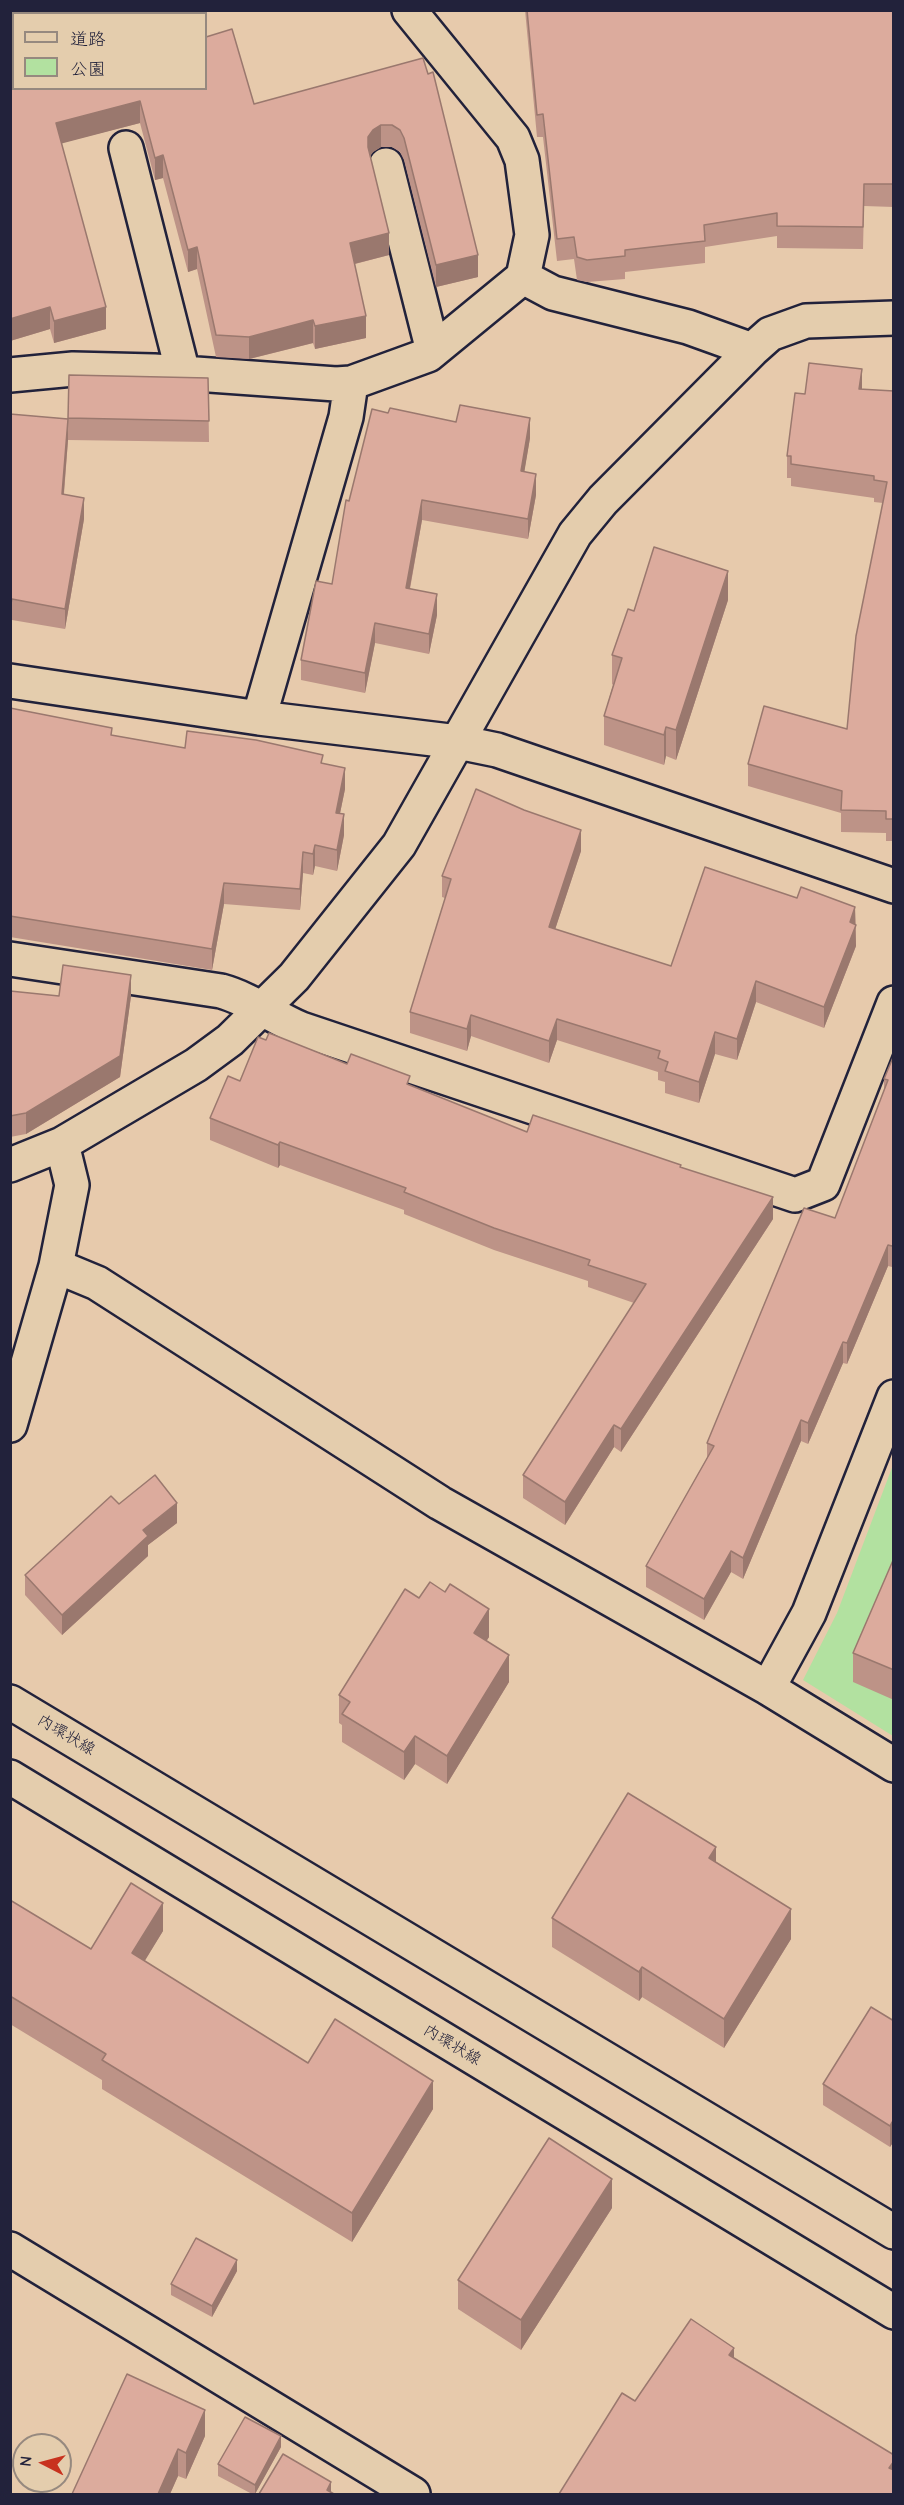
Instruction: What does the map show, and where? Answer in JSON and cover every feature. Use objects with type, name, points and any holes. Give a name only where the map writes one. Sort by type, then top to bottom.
[{"type":"street","points":[[10,375],[73,369],[351,383],[411,363],[433,351],[523,277],[532,235],[522,160],[513,138],[409,10]]},
{"type":"street","points":[[126,148],[183,373]]},
{"type":"street","points":[[386,165],[433,351]]},
{"type":"street","points":[[523,277],[553,293],[688,327],[752,350]]},
{"type":"street","points":[[10,1165],[62,1144],[196,1065],[230,1040],[294,977],[399,845],[575,534],[603,500],[752,350],[770,334],[807,321],[894,318]]},
{"type":"street","points":[[259,718],[345,417],[351,383]]},
{"type":"street","points":[[10,681],[259,718],[458,742],[497,750],[894,886]]},
{"type":"street","points":[[10,959],[221,991],[239,996],[280,1021],[301,1029],[795,1195],[823,1184],[894,1003]]},
{"type":"street","points":[[10,1425],[56,1266],[72,1185],[62,1144]]},
{"type":"street","points":[[56,1266],[97,1283],[440,1503],[768,1688],[894,1765]]},
{"type":"street","points":[[768,1688],[809,1613],[894,1397]]},
{"type":"street","name":"内環状線","points":[[10,1702],[894,2232]]},
{"type":"street","name":"内環状線","points":[[10,1777],[894,2312]]},
{"type":"street","points":[[10,2249],[413,2494]]},
{"type":"green space","points":[[893,1465],[893,1736],[803,1680],[837,1613]]},
{"type":"building","points":[[96,10],[193,10],[194,12],[90,12]]},
{"type":"building","points":[[527,10],[894,10],[894,184],[864,184],[863,227],[777,226],[777,213],[704,225],[705,241],[625,250],[625,256],[587,260],[577,257],[574,237],[557,239],[543,114],[537,115]]},
{"type":"building","points":[[232,29],[254,104],[423,58],[428,74],[433,72],[478,255],[436,265],[404,138],[400,130],[392,125],[381,125],[368,137],[368,147],[389,233],[350,243],[366,316],[315,326],[313,320],[249,337],[216,335],[197,247],[188,250],[163,155],[155,158],[140,101],[56,123],[106,307],[54,321],[50,307],[10,319],[10,34],[12,34],[12,90],[207,90],[207,37]]},
{"type":"building","points":[[809,363],[862,369],[859,389],[894,391],[894,819],[886,819],[886,811],[841,810],[842,791],[748,764],[764,706],[847,729],[856,636],[887,482],[874,480],[874,476],[791,464],[791,456],[787,456],[795,393],[805,394]]},
{"type":"building","points":[[69,375],[208,378],[209,421],[68,418]]},
{"type":"building","points":[[460,405],[530,418],[521,471],[536,474],[528,519],[422,500],[406,588],[437,594],[429,634],[375,623],[365,673],[301,660],[316,581],[332,584],[346,500],[349,501],[372,409],[388,413],[390,408],[456,422]]},
{"type":"building","points":[[10,414],[68,419],[62,494],[84,498],[65,609],[12,599],[10,607]]},
{"type":"building","points":[[654,547],[728,571],[676,730],[666,727],[664,735],[604,716],[622,658],[612,655],[628,609],[634,611]]},
{"type":"building","points":[[10,708],[112,728],[111,735],[185,748],[187,731],[256,740],[323,755],[321,763],[345,768],[336,813],[344,814],[337,850],[315,845],[313,854],[303,852],[300,889],[224,883],[212,949],[10,916]]},
{"type":"building","points":[[476,789],[524,810],[581,830],[549,927],[671,966],[705,867],[797,898],[801,887],[855,907],[850,922],[856,925],[824,1007],[756,981],[737,1039],[715,1032],[699,1082],[665,1071],[668,1062],[658,1058],[660,1051],[557,1019],[549,1041],[471,1015],[467,1029],[410,1012],[451,879],[442,876]]},
{"type":"building","points":[[63,965],[131,975],[120,1056],[26,1113],[10,1116],[10,991],[59,996]]},
{"type":"building","points":[[269,1033],[347,1064],[351,1054],[410,1076],[407,1084],[527,1132],[533,1115],[773,1197],[621,1429],[614,1425],[565,1502],[523,1475],[646,1284],[588,1265],[590,1260],[494,1228],[404,1192],[406,1188],[280,1142],[278,1145],[210,1118],[228,1076],[240,1081],[258,1037],[266,1040]]},
{"type":"building","points":[[894,1055],[894,1244],[888,1245],[847,1343],[843,1342],[808,1423],[801,1420],[743,1558],[731,1551],[704,1599],[646,1566],[714,1446],[707,1443],[804,1208],[835,1218],[888,1080],[884,1079]]},
{"type":"building","points":[[155,1475],[177,1503],[143,1530],[148,1536],[62,1615],[25,1575],[111,1496],[119,1504]]},
{"type":"building","points":[[894,1558],[894,1670],[853,1653]]},
{"type":"building","points":[[430,1582],[445,1592],[450,1584],[489,1609],[474,1633],[509,1655],[447,1756],[415,1736],[404,1752],[342,1714],[350,1702],[339,1695],[405,1589],[419,1598]]},
{"type":"building","points":[[628,1793],[716,1847],[709,1858],[791,1909],[724,2019],[642,1967],[639,1972],[552,1918]]},
{"type":"building","points":[[131,1883],[163,1903],[132,1953],[308,2063],[335,2019],[433,2081],[352,2213],[102,2060],[106,2054],[10,1996],[10,1900],[91,1949]]},
{"type":"building","points":[[871,2007],[894,2021],[894,2123],[892,2122],[890,2126],[823,2084]]},
{"type":"building","points":[[549,2138],[612,2179],[521,2320],[458,2280]]},
{"type":"building","points":[[196,2238],[237,2260],[212,2306],[171,2284]]},
{"type":"building","points":[[691,2319],[734,2348],[729,2355],[894,2455],[894,2461],[889,2468],[894,2470],[894,2494],[559,2494],[622,2393],[635,2401]]},
{"type":"building","points":[[127,2374],[205,2410],[186,2453],[178,2449],[158,2494],[72,2494]]},
{"type":"building","points":[[245,2417],[281,2436],[255,2485],[218,2464]]},
{"type":"building","points":[[283,2454],[331,2482],[327,2490],[334,2494],[259,2494]]}]
